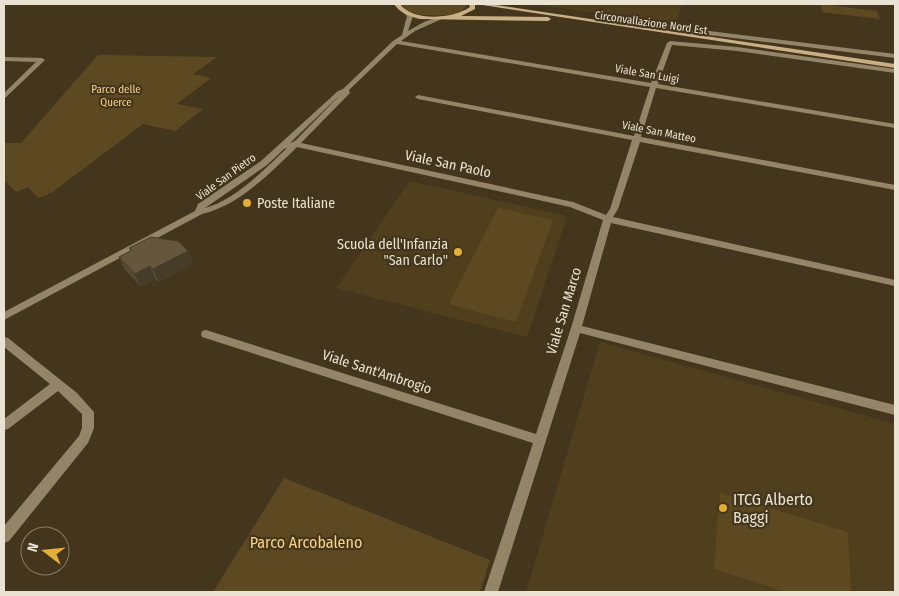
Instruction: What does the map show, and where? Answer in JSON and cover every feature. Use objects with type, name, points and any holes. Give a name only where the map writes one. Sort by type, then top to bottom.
[{"type":"main road","points":[[390,4],[397,5],[407,13]]},
{"type":"main road","points":[[452,18],[470,12],[473,8],[472,4]]},
{"type":"main road","name":"Circonvallazione Nord Est","points":[[479,4],[675,37]]},
{"type":"main road","name":"Circonvallazione Nord Est","points":[[407,13],[441,18],[546,19],[675,37],[758,46],[895,66]]},
{"type":"street","points":[[404,34],[410,16],[407,13]]},
{"type":"street","name":"Viale San Pietro","points":[[345,90],[347,93],[295,144],[237,196],[206,212],[199,212],[201,206],[248,176],[330,100],[345,90],[404,34],[424,22],[441,18]]},
{"type":"street","points":[[675,37],[701,32],[895,56]]},
{"type":"street","points":[[675,37],[737,49],[895,71]]},
{"type":"street","name":"Viale San Marco","points":[[491,592],[576,328],[608,219],[614,209],[654,85],[675,37]]},
{"type":"street","name":"Viale San Luigi","points":[[395,42],[895,126]]},
{"type":"street","points":[[806,46],[895,61]]},
{"type":"street","points":[[4,58],[42,60],[4,97]]},
{"type":"street","name":"Viale San Matteo","points":[[418,97],[895,188]]},
{"type":"street","points":[[295,144],[293,141],[307,126],[306,122]]},
{"type":"street","name":"Viale San Paolo","points":[[281,147],[295,144],[573,205],[608,219],[895,283]]},
{"type":"street","points":[[4,316],[199,212]]},
{"type":"street","points":[[576,328],[895,410]]},
{"type":"street","name":"Viale Sant'Ambrogio","points":[[206,334],[539,440]]},
{"type":"street","points":[[4,341],[88,412],[88,428],[84,439],[4,536]]},
{"type":"street","points":[[4,425],[58,385]]},
{"type":"shaded area","points":[[532,4],[682,4],[676,24]]},
{"type":"shaded area","name":"Scuola dell'Infanzia \"San Carlo\"","points":[[410,181],[567,216],[527,337],[336,288]]},
{"type":"shaded area","name":"ITCG Alberto Baggi","points":[[600,342],[895,424],[895,592],[526,592]]},
{"type":"green space","points":[[401,4],[467,5],[460,13],[428,15],[411,12]]},
{"type":"green space","points":[[821,4],[877,11],[880,19],[822,12]]},
{"type":"green space","name":"Parco delle Querce","points":[[98,55],[217,57],[193,74],[211,78],[177,104],[203,109],[175,131],[143,124],[51,193],[38,198],[28,187],[16,192],[4,180],[4,143],[21,143]]},
{"type":"green space","points":[[498,208],[553,220],[516,322],[449,304]]},
{"type":"green space","name":"Parco Arcobaleno","points":[[284,478],[490,560],[480,592],[213,592]]},
{"type":"green space","points":[[720,493],[848,532],[851,592],[786,592],[714,569]]},
{"type":"building","points":[[151,237],[178,241],[188,251],[153,269],[150,266],[135,274],[119,257],[132,250],[129,248]]},
{"type":"place","name":"Poste Italiane","points":[[247,203]]},
{"type":"place","name":"Scuola dell'Infanzia \"San Carlo\"","points":[[458,252]]},
{"type":"place","name":"ITCG Alberto Baggi","points":[[723,508]]}]
